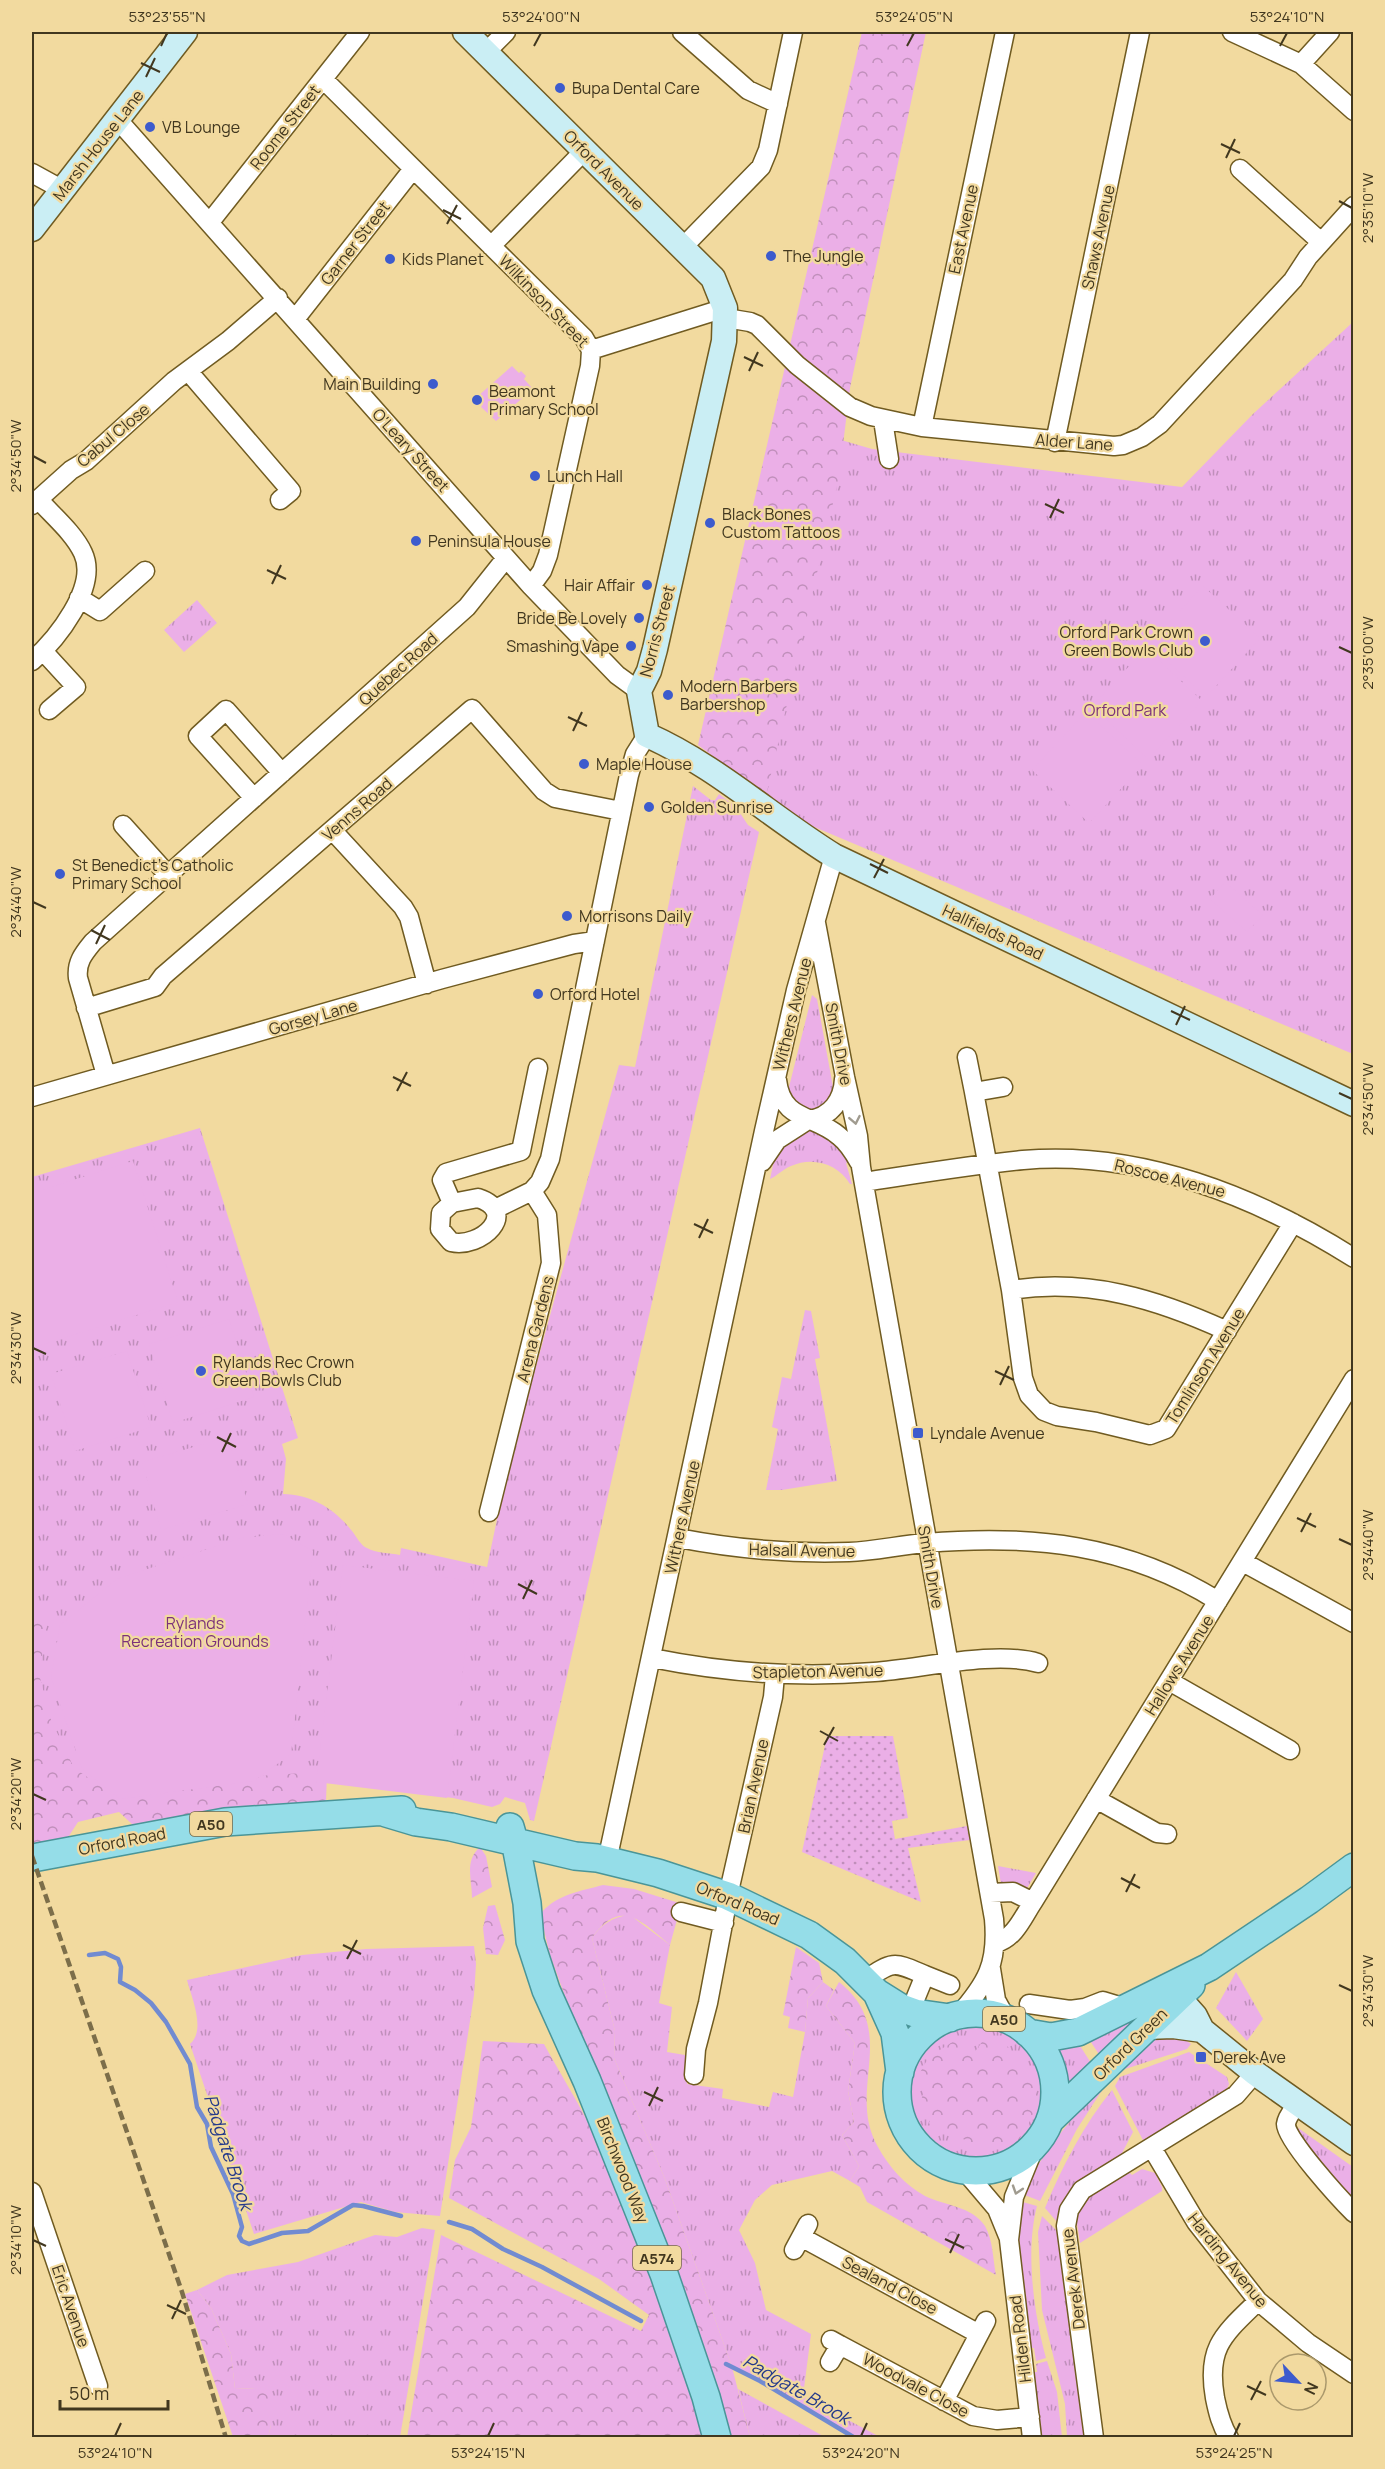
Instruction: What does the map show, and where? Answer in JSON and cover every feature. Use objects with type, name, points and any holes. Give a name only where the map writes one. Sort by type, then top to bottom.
[{"type":"main road","name":"Orford Road","points":[[38,1857],[225,1822],[386,1813],[416,1822],[573,1844],[593,1858],[666,1876],[728,1896],[808,1935],[901,2008],[915,2013],[954,2017]]},
{"type":"main road","name":"Birchwood Way","points":[[509,1836],[527,1903],[530,1941],[546,1990],[587,2081],[664,2274],[706,2397],[717,2438]]},
{"type":"main road","name":"Birchwood Way","points":[[509,1836],[502,1865],[515,1919],[530,1941]]},
{"type":"main road","name":"Birchwood Way","points":[[527,1903],[531,1884],[539,1873],[562,1859],[593,1858]]},
{"type":"main road","name":"Orford Green","points":[[1017,2026],[1040,2036],[1063,2037],[1126,2008],[1167,1995],[1309,1900],[1353,1867]]},
{"type":"main road","name":"Orford Road","points":[[871,1986],[884,2003],[894,2033],[900,2072]]},
{"type":"main road","name":"Orford Green","points":[[1050,2120],[1146,2027],[1167,1995]]},
{"type":"main road","name":"A50","points":[[974,2013],[1017,2026],[1040,2047],[1049,2064],[1054,2082],[1054,2101],[1050,2120],[1036,2143],[1011,2163],[988,2170],[964,2170],[948,2166],[933,2159],[920,2148],[902,2121],[897,2088],[907,2054],[918,2038],[933,2026],[954,2017],[974,2013]]},
{"type":"street","name":"Marsh House Lane","points":[[32,229],[185,32]]},
{"type":"street","name":"Roome Street","points":[[210,222],[360,32]]},
{"type":"street","name":"Orford Avenue","points":[[465,32],[713,278],[725,313]]},
{"type":"street","points":[[486,52],[506,32]]},
{"type":"street","points":[[682,32],[748,90],[778,104]]},
{"type":"street","points":[[682,248],[761,167],[768,150],[793,32]]},
{"type":"street","name":"East Avenue","points":[[922,427],[1005,32]]},
{"type":"street","name":"Shaws Avenue","points":[[1055,442],[1140,32]]},
{"type":"street","points":[[1232,32],[1301,64],[1353,111]]},
{"type":"street","points":[[1301,64],[1330,32]]},
{"type":"street","name":"Wilkinson Street","points":[[323,79],[584,338],[591,350],[590,366],[548,555],[542,571],[531,586]]},
{"type":"street","name":"O'Leary Street","points":[[118,120],[296,318],[531,586],[617,675],[639,692]]},
{"type":"street","points":[[491,246],[584,151]]},
{"type":"street","name":"Garner Street","points":[[296,318],[413,169]]},
{"type":"street","points":[[1240,169],[1321,242]]},
{"type":"street","points":[[32,173],[63,190]]},
{"type":"street","name":"Alder Lane","points":[[725,313],[757,326],[797,365],[850,406],[884,420],[922,427],[1113,446],[1132,442],[1170,416],[1293,280],[1321,242],[1353,206]]},
{"type":"street","name":"Cabul Close","points":[[49,710],[76,687],[37,656],[66,621],[79,598],[86,575],[84,554],[35,502],[71,470],[86,461],[188,370],[234,336],[278,298]]},
{"type":"street","points":[[591,350],[725,313]]},
{"type":"street","name":"Norris Street","points":[[647,735],[639,692],[656,649],[724,341],[725,313]]},
{"type":"street","points":[[188,370],[291,491],[280,500]]},
{"type":"street","points":[[884,420],[890,459]]},
{"type":"street","name":"Quebec Road","points":[[106,1076],[77,971],[83,954],[93,942],[467,607],[506,558]]},
{"type":"street","points":[[79,598],[100,611],[145,570]]},
{"type":"street","name":"Venns Road","points":[[86,1008],[154,987],[163,976],[472,709],[544,790],[555,798],[621,811]]},
{"type":"street","points":[[254,798],[198,736],[226,710],[282,773]]},
{"type":"street","points":[[495,1209],[532,1191],[540,1182],[550,1159],[621,811],[635,754],[647,735]]},
{"type":"street","name":"Hallfields Road","points":[[647,735],[703,764],[770,814],[834,856],[1353,1104]]},
{"type":"street","points":[[123,825],[169,876]]},
{"type":"street","points":[[333,831],[403,907],[409,917],[427,984]]},
{"type":"street","name":"Withers Avenue","points":[[593,1858],[652,1658],[796,990],[834,856]]},
{"type":"street","name":"Smith Drive","points":[[816,923],[844,1077],[858,1136],[862,1173],[990,1893],[996,1944],[991,1969],[993,1992],[1017,2026]]},
{"type":"street","name":"Gorsey Lane","points":[[32,1097],[427,984],[574,944],[595,941]]},
{"type":"street","points":[[796,990],[803,983],[814,981],[823,986],[830,996]]},
{"type":"street","name":"Tomlinson Avenue","points":[[968,1057],[1011,1290],[1023,1378],[1029,1395],[1038,1406],[1057,1416],[1105,1423],[1143,1434],[1156,1434],[1166,1429],[1293,1223]]},
{"type":"street","points":[[452,1203],[442,1180],[446,1173],[521,1150],[538,1068]]},
{"type":"street","name":"Withers Avenue","points":[[756,1174],[777,1140],[809,1120],[823,1116],[834,1107],[842,1092],[844,1077]]},
{"type":"street","name":"Smith Drive","points":[[777,1079],[778,1089],[784,1103],[794,1113],[839,1136],[852,1150],[862,1173]]},
{"type":"street","points":[[974,1092],[1003,1087]]},
{"type":"street","name":"Roscoe Avenue","points":[[862,1173],[987,1165],[1023,1160],[1108,1163],[1147,1170],[1235,1195],[1293,1223],[1353,1258]]},
{"type":"street","name":"Arena Gardens","points":[[489,1512],[551,1263],[547,1215],[532,1191]]},
{"type":"street","points":[[478,1198],[491,1204],[495,1209],[496,1217],[490,1231],[484,1236],[465,1243],[458,1243],[444,1236],[439,1221],[441,1213],[452,1203],[478,1198]]},
{"type":"street","points":[[1011,1290],[1041,1285],[1094,1288],[1146,1301],[1227,1331]]},
{"type":"street","name":"Hallows Avenue","points":[[996,1944],[1010,1936],[1033,1902],[1353,1379]]},
{"type":"street","name":"Halsall Avenue","points":[[678,1538],[746,1549],[784,1552],[851,1552],[927,1543]]},
{"type":"street","points":[[927,1543],[988,1539],[1042,1541],[1078,1546],[1111,1553],[1163,1572],[1218,1601]]},
{"type":"street","points":[[1243,1562],[1353,1623]]},
{"type":"street","name":"Stapleton Avenue","points":[[652,1658],[775,1675],[874,1672],[1010,1658],[1038,1663]]},
{"type":"street","name":"Brian Avenue","points":[[694,2075],[696,2049],[773,1697],[775,1675]]},
{"type":"street","points":[[1169,1681],[1290,1750]]},
{"type":"street","points":[[1096,1799],[1157,1833],[1167,1834]]},
{"type":"street","points":[[990,1893],[1013,1892],[1033,1902]]},
{"type":"street","name":"Orford Road","points":[[681,1912],[724,1923]]},
{"type":"street","points":[[871,1986],[884,1967],[897,1964],[950,1985]]},
{"type":"street","points":[[1201,2027],[1201,1991],[1209,1967]]},
{"type":"street","name":"Smith Drive","points":[[954,2017],[974,1996],[991,1969]]},
{"type":"street","points":[[916,1997],[925,1975]]},
{"type":"street","points":[[1167,1995],[1196,2016],[1201,2027],[1255,2073],[1353,2143]]},
{"type":"street","name":"Orford Green","points":[[1029,2004],[1070,2010],[1085,2008],[1103,2001],[1126,2008]]},
{"type":"street","points":[[1146,2027],[1201,2027]]},
{"type":"street","name":"Derek Avenue","points":[[1094,2438],[1066,2219],[1074,2200],[1082,2190],[1236,2095],[1255,2073]]},
{"type":"street","points":[[1298,2103],[1288,2117],[1287,2130],[1318,2173],[1353,2213]]},
{"type":"street","name":"Hilden Road","points":[[1032,2438],[1009,2240],[1014,2197],[1036,2143]]},
{"type":"street","name":"Harding Avenue","points":[[1152,2148],[1196,2222],[1258,2301],[1308,2343],[1353,2374]]},
{"type":"street","name":"Hilden Road","points":[[964,2170],[997,2209],[1009,2240]]},
{"type":"street","name":"Eric Avenue","points":[[32,2192],[99,2386]]},
{"type":"street","name":"Sealand Close","points":[[801,2237],[982,2327],[944,2401]]},
{"type":"street","points":[[1229,2438],[1221,2424],[1216,2407],[1212,2382],[1213,2361],[1223,2337],[1258,2301]]},
{"type":"street","name":"Woodvale Close","points":[[830,2362],[834,2342],[973,2416],[985,2419],[1030,2417]]},
{"type":"green space","points":[[862,32],[926,32],[850,388],[839,477],[766,796],[698,745]]},
{"type":"green space","name":"Orford Park","points":[[1353,322],[1353,1054],[781,813],[760,789],[841,440],[872,449],[1182,487],[1253,414]]},
{"type":"green space","points":[[512,366],[526,376],[524,379],[533,389],[496,421],[481,407],[483,404],[477,397]]},
{"type":"green space","name":"Orford Park Crown Green Bowls Club","points":[[1203,586],[1260,638],[1206,697],[1149,644]]},
{"type":"green space","points":[[197,600],[217,623],[184,652],[164,630]]},
{"type":"green space","name":"Orford Park Crown Green Bowls Club","points":[[1146,648],[1202,701],[1148,759],[1092,706]]},
{"type":"green space","points":[[1086,712],[1143,765],[1089,823],[1032,770]]},
{"type":"green space","name":"Rylands Recreation Grounds","points":[[693,786],[711,800],[715,800],[719,794],[736,807],[748,825],[759,832],[534,1821],[530,1820],[525,1803],[505,1797],[500,1804],[492,1807],[453,1798],[328,1782],[102,1808],[59,1766],[32,1697],[32,1177],[200,1128],[298,1438],[282,1444],[286,1459],[283,1494],[313,1500],[330,1509],[363,1545],[371,1550],[400,1555],[401,1548],[487,1567],[507,1472],[619,1065],[635,1067]]},
{"type":"green space","points":[[1225,882],[1263,915],[1247,932],[1210,899]]},
{"type":"green space","points":[[812,995],[817,999],[835,1098],[820,1109],[806,1111],[800,1109],[787,1095]]},
{"type":"green space","points":[[810,1130],[836,1142],[849,1162],[846,1163],[852,1184],[839,1171],[816,1162],[799,1163],[770,1179],[776,1151]]},
{"type":"green space","points":[[133,1161],[178,1302],[32,1348],[32,1193]]},
{"type":"green space","points":[[805,1310],[811,1311],[820,1358],[815,1359],[837,1481],[782,1490],[766,1490],[778,1429],[772,1427],[782,1377],[791,1379]]},
{"type":"green space","name":"Rylands Rec Crown Green Bowls Club","points":[[229,1319],[254,1397],[173,1423],[149,1344]]},
{"type":"green space","points":[[127,1351],[151,1427],[75,1451],[51,1374]]},
{"type":"green space","points":[[228,1437],[248,1504],[161,1530],[142,1462]]},
{"type":"green space","points":[[283,1534],[313,1551],[291,1754],[254,1781],[120,1799],[82,1769],[51,1677],[60,1625],[117,1579],[241,1538]]},
{"type":"green space","points":[[343,1565],[474,1581],[447,1798],[316,1782]]},
{"type":"green space","points":[[32,1608],[48,1618],[39,1674],[51,1720],[74,1768],[96,1783],[120,1785],[327,1773],[326,1802],[229,1810],[133,1825],[119,1812],[78,1822],[67,1839],[34,1844],[32,1836]]},
{"type":"green space","points":[[827,1736],[893,1736],[908,1818],[892,1821],[895,1839],[967,1826],[970,1840],[908,1848],[921,1902],[802,1852]]},
{"type":"green space","points":[[480,1847],[486,1856],[492,1887],[472,1898],[470,1864]]},
{"type":"green space","points":[[998,1866],[1036,1873],[1026,1890],[1001,1884]]},
{"type":"green space","points":[[603,1885],[634,1889],[721,1916],[680,1909],[670,1945],[640,1921],[622,1916],[612,1918],[592,1938],[615,2031],[614,2058],[665,2179],[732,2367],[750,2437],[726,2437],[550,1955],[542,1922],[542,1912],[563,1897]]},
{"type":"green space","points":[[495,1905],[505,1940],[498,1955],[486,1954],[483,1928],[488,1906]]},
{"type":"green space","points":[[630,1915],[670,1945],[659,2003],[672,2007],[667,2052],[691,2056],[687,2084],[723,2089],[722,2098],[769,2107],[773,2092],[793,2097],[805,2032],[808,1998],[823,1982],[834,1990],[826,2006],[855,2043],[848,2091],[854,2122],[842,2135],[859,2166],[850,2181],[832,2171],[772,2185],[755,2200],[739,2230],[755,2263],[766,2310],[811,2334],[803,2396],[880,2437],[855,2437],[732,2367],[665,2179],[614,2058],[615,2031],[592,1938],[608,1922]]},
{"type":"green space","points":[[474,1946],[476,1964],[474,1995],[440,2216],[395,2212],[361,2202],[254,2234],[190,2044],[195,2038],[197,2023],[187,1980],[302,1955],[366,1949]]},
{"type":"green space","points":[[796,1947],[819,1963],[823,1982],[808,1998],[805,2032],[788,2028],[790,2017],[783,2015]]},
{"type":"green space","points":[[1236,1972],[1263,2019],[1247,2041],[1216,2008]]},
{"type":"green space","points":[[839,1982],[857,2001],[867,2020],[870,2041],[867,2104],[869,2126],[878,2147],[898,2175],[918,2192],[966,2210],[980,2219],[990,2237],[996,2275],[867,2202],[860,2187],[850,2181],[859,2166],[842,2135],[854,2122],[848,2091],[855,2043],[826,2006]]},
{"type":"green space","points":[[1144,2012],[1102,2059],[1087,2036]]},
{"type":"green space","points":[[975,2022],[1002,2027],[1025,2043],[1041,2066],[1046,2093],[1041,2120],[1025,2143],[1002,2159],[975,2164],[948,2159],[925,2143],[909,2120],[904,2093],[909,2066],[925,2043],[948,2027]]},
{"type":"green space","points":[[1177,2034],[1191,2044],[1187,2049],[1119,2071],[1144,2039]]},
{"type":"green space","points":[[994,2036],[1011,2050],[1020,2071],[1032,2077],[1035,2087],[1033,2114],[1024,2131],[1012,2146],[1003,2144],[997,2146],[985,2142],[977,2144],[932,2128],[929,2123],[931,2117],[920,2103],[924,2090],[919,2078],[924,2065],[932,2056],[954,2041],[967,2052],[974,2053],[984,2039]]},
{"type":"green space","points":[[483,2041],[544,2044],[575,2099],[593,2132],[626,2207],[668,2321],[704,2437],[407,2438],[441,2235],[641,2331],[649,2315],[599,2279],[449,2198],[455,2160],[471,2127]]},
{"type":"green space","points":[[1077,2041],[1091,2063],[1068,2085],[1066,2071],[1057,2047]]},
{"type":"green space","points":[[1189,2052],[1227,2077],[1229,2084],[1226,2091],[1146,2146],[1115,2086],[1120,2077]]},
{"type":"green space","points":[[1108,2081],[1077,2129],[1040,2201],[1022,2194],[1030,2178],[1060,2134]]},
{"type":"green space","points":[[1112,2090],[1133,2132],[1120,2157],[1062,2221],[1057,2222],[1045,2208],[1074,2146]]},
{"type":"green space","points":[[1294,2125],[1353,2167],[1353,2205],[1295,2132]]},
{"type":"green space","points":[[1142,2169],[1155,2173],[1162,2191],[1080,2243],[1075,2210],[1084,2198],[1127,2170],[1132,2175]]},
{"type":"green space","points":[[1019,2201],[1037,2206],[1033,2224],[1032,2283],[1046,2358],[1036,2361],[1034,2348],[1030,2348],[1017,2240]]},
{"type":"green space","points":[[1042,2216],[1058,2232],[1062,2232],[1089,2437],[1067,2437],[1065,2404],[1042,2310],[1038,2232]]},
{"type":"green space","points":[[422,2228],[435,2230],[400,2437],[268,2437],[271,2425],[256,2388],[235,2389],[231,2354],[211,2308],[197,2290],[227,2275],[298,2262],[375,2235],[397,2237]]},
{"type":"green space","points":[[197,2290],[211,2308],[231,2354],[235,2389],[256,2388],[270,2397],[271,2425],[268,2437],[233,2437],[185,2294]]},
{"type":"green space","points":[[1047,2361],[1057,2392],[1062,2437],[1040,2437],[1033,2372],[1037,2372],[1036,2364]]},
{"type":"green space","points":[[738,2389],[825,2437],[750,2437]]},
{"type":"waterway","name":"Padgate Brook","points":[[89,1955],[105,1953],[118,1959],[121,1967],[120,1982],[151,2003],[166,2022],[190,2064],[197,2107],[207,2124],[211,2147],[233,2194],[242,2227],[239,2236],[242,2241],[249,2244],[282,2233],[308,2231],[353,2205],[401,2216]]},
{"type":"waterway","name":"Padgate Brook","points":[[449,2222],[472,2229],[503,2249],[542,2267],[641,2321]]},
{"type":"waterway","name":"Padgate Brook","points":[[726,2364],[760,2381],[855,2438]]},
{"type":"railway","points":[[32,1856],[182,2292],[226,2438]]},
{"type":"place","name":"Bupa Dental Care","points":[[560,88]]},
{"type":"place","name":"VB Lounge","points":[[150,127]]},
{"type":"place","name":"The Jungle","points":[[771,256]]},
{"type":"place","name":"Kids Planet","points":[[390,259]]},
{"type":"place","name":"Main Building","points":[[433,384]]},
{"type":"place","name":"Beamont Primary School","points":[[477,400]]},
{"type":"place","name":"Lunch Hall","points":[[535,476]]},
{"type":"place","name":"Black Bones Custom Tattoos","points":[[710,523]]},
{"type":"place","name":"Peninsula House","points":[[416,541]]},
{"type":"place","name":"Hair Affair","points":[[647,585]]},
{"type":"place","name":"Bride Be Lovely","points":[[639,618]]},
{"type":"place","name":"Orford Park Crown Green Bowls Club","points":[[1205,641]]},
{"type":"place","name":"Smashing Vape","points":[[631,646]]},
{"type":"place","name":"Modern Barbers Barbershop","points":[[668,695]]},
{"type":"place","name":"Maple House","points":[[584,764]]},
{"type":"place","name":"Golden Sunrise","points":[[649,807]]},
{"type":"place","name":"St Benedict's Catholic Primary School","points":[[60,874]]},
{"type":"place","name":"Morrisons Daily","points":[[567,916]]},
{"type":"place","name":"Orford Hotel","points":[[538,994]]},
{"type":"place","name":"Rylands Rec Crown Green Bowls Club","points":[[201,1371]]},
{"type":"place","name":"Lyndale Avenue","points":[[918,1433]]},
{"type":"place","name":"Derek Ave","points":[[1201,2057]]}]
